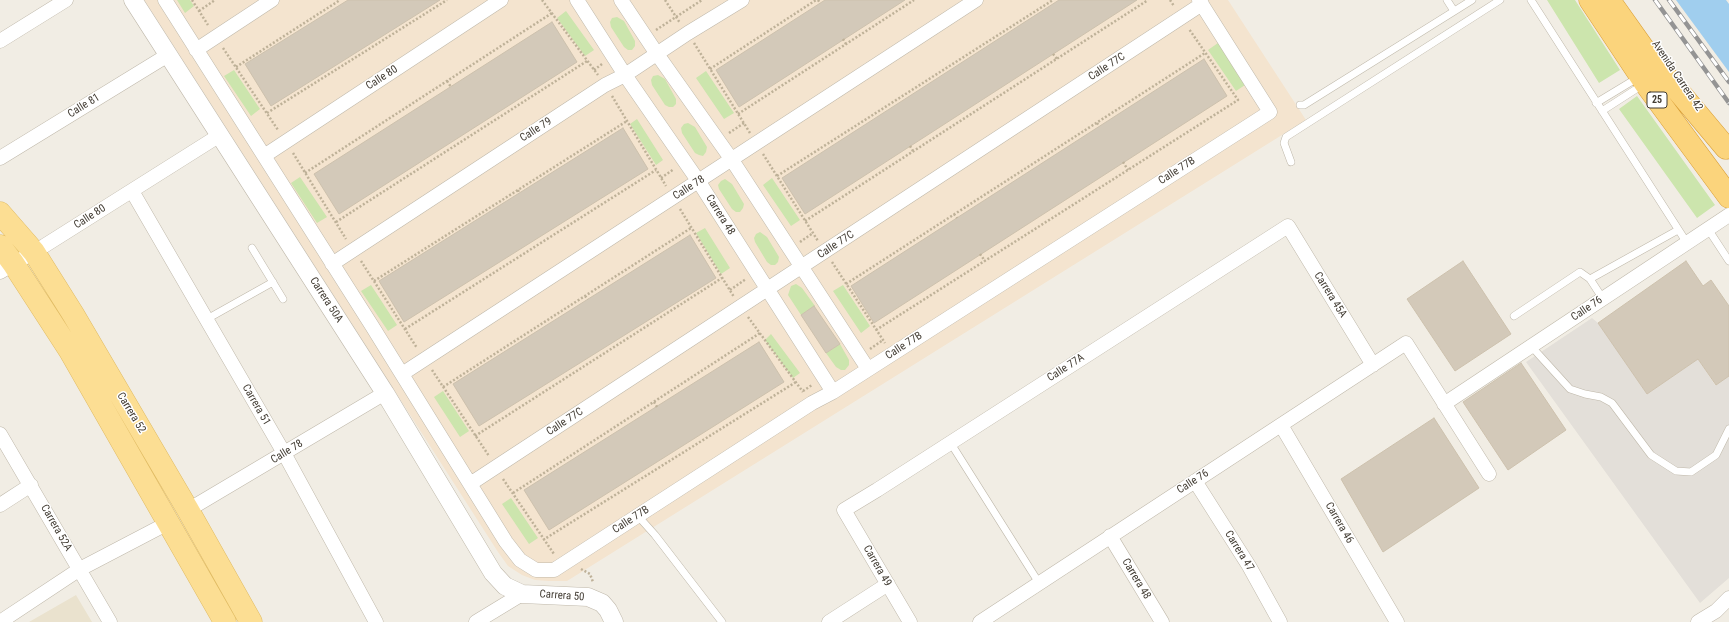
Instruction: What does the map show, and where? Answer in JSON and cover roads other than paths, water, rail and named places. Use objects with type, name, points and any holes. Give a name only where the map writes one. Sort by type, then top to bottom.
[{"type":"highway","name":"25","points":[[1590,0],[1643,80],[1729,197]]},
{"type":"highway","points":[[1609,0],[1648,55],[1727,150]]},
{"type":"highway","name":"Avenida Carrera 42","points":[[1626,0],[1727,150]]},
{"type":"main road","name":"Carrera 52","points":[[0,213],[34,252],[188,510],[251,622]]},
{"type":"main road","name":"Carrera 52","points":[[0,246],[7,267],[70,351],[225,622]]},
{"type":"street","points":[[0,41],[66,0]]},
{"type":"street","name":"Carrera 50A","points":[[133,0],[385,393],[493,573],[505,586],[522,594]]},
{"type":"street","points":[[165,0],[470,484]]},
{"type":"street","points":[[196,50],[272,0]]},
{"type":"street","name":"Calle 80","points":[[264,156],[501,0]]},
{"type":"street","name":"Carrera 48","points":[[577,0],[699,182],[833,392]]},
{"type":"street","points":[[621,0],[657,54],[732,160],[868,369]]},
{"type":"street","name":"Calle 79","points":[[332,264],[605,85],[626,75],[688,33],[742,0]]},
{"type":"street","name":"Calle 78","points":[[402,374],[699,182],[756,143],[976,0]]},
{"type":"street","name":"Calle 77C","points":[[470,484],[1181,18],[1201,2]]},
{"type":"street","name":"Calle 77B","points":[[470,484],[506,542],[520,560],[536,570],[554,570],[1270,112],[1201,2]]},
{"type":"street","name":"Calle 81","points":[[0,158],[168,55]]},
{"type":"street","name":"Calle 80","points":[[7,267],[34,252],[220,135]]},
{"type":"street","name":"Carrera 51","points":[[132,191],[284,453],[376,622]]},
{"type":"street","name":"Calle 76","points":[[980,622],[1406,343],[1444,404],[1729,215]]},
{"type":"street","name":"Carrera 45A","points":[[1288,226],[1373,365]]},
{"type":"street","name":"Calle 77A","points":[[844,510],[1288,226]]},
{"type":"street","name":"Calle 78","points":[[188,510],[385,393]]},
{"type":"street","points":[[1444,404],[1489,474]]},
{"type":"street","name":"Carrera 46","points":[[1281,425],[1396,622]]},
{"type":"street","name":"Carrera 52A","points":[[0,434],[110,622]]},
{"type":"street","name":"Carrera 47","points":[[1195,481],[1249,566],[1280,622]]},
{"type":"street","points":[[0,505],[31,485]]},
{"type":"street","name":"Carrera 49","points":[[844,510],[910,622]]},
{"type":"street","points":[[0,622],[80,569],[168,523]]},
{"type":"street","name":"Carrera 48","points":[[1110,536],[1162,622]]},
{"type":"street","points":[[829,622],[888,584]]},
{"type":"street","points":[[476,622],[522,594]]},
{"type":"street","name":"Carrera 50","points":[[522,594],[588,597],[602,603],[608,610],[614,622]]},
{"type":"street","points":[[1698,622],[1716,610],[1729,598]]},
{"type":"lane","points":[[1447,0],[1454,11]]},
{"type":"lane","points":[[1300,105],[1304,105],[1472,0]]},
{"type":"lane","points":[[1291,162],[1284,143],[1286,137],[1500,0]]},
{"type":"lane","points":[[1531,0],[1687,243]]},
{"type":"lane","points":[[1596,102],[1643,80]]},
{"type":"lane","points":[[1602,111],[1643,80]]},
{"type":"lane","points":[[1708,229],[1729,261]]},
{"type":"lane","points":[[1590,279],[1678,230]]},
{"type":"lane","points":[[252,248],[283,299]]},
{"type":"lane","points":[[1514,316],[1580,272],[1590,279],[1603,299]]},
{"type":"lane","points":[[207,319],[273,282]]},
{"type":"lane","points":[[1531,346],[1570,389],[1601,397],[1612,403],[1651,455],[1676,471],[1691,472],[1716,455],[1729,429]]},
{"type":"lane","points":[[950,442],[1039,583]]},
{"type":"lane","points":[[638,516],[655,535],[722,622]]},
{"type":"water","points":[[1676,0],[1726,0],[1729,4],[1729,72]]},
{"type":"railway","points":[[1655,0],[1729,103]]},
{"type":"railway","points":[[1669,0],[1729,82]]}]
